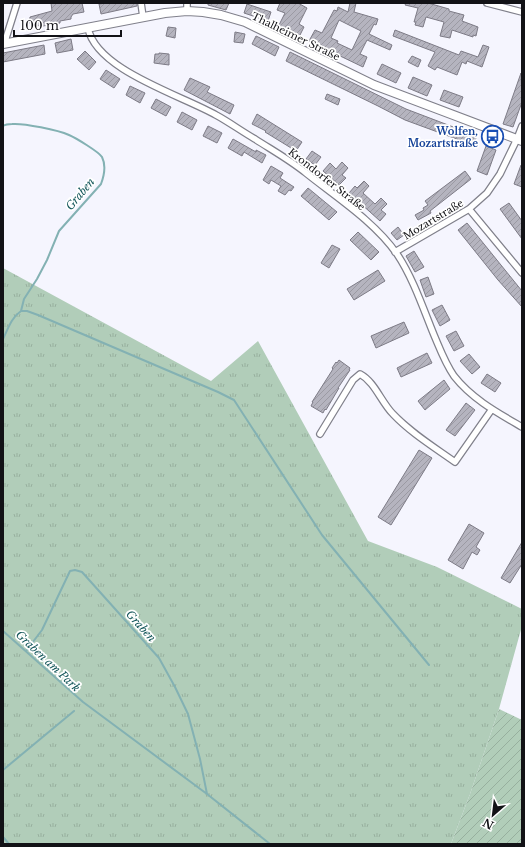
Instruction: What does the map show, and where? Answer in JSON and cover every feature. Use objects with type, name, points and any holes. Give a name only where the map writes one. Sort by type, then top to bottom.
[{"type":"street","points":[[5,44],[17,3]]},
{"type":"street","points":[[141,3],[144,17]]},
{"type":"street","points":[[487,3],[522,12]]},
{"type":"street","name":"Thalheimer Straße","points":[[5,44],[144,17],[187,7],[244,22],[374,85],[520,140]]},
{"type":"street","name":"Krondorfer Straße","points":[[88,28],[92,41],[105,56],[141,78],[215,114],[292,162],[351,208],[376,230],[395,252],[408,274],[448,365],[462,384],[475,397],[522,427]]},
{"type":"street","name":"Mozartstraße","points":[[395,252],[469,209],[492,186],[500,174],[520,140],[522,126]]},
{"type":"street","points":[[469,209],[522,273]]},
{"type":"street","points":[[320,434],[353,380],[360,374],[367,378],[384,404],[410,430],[455,462],[492,409]]},
{"type":"green space","points":[[3,268],[211,381],[258,341],[368,541],[437,567],[522,609],[522,626],[499,709],[451,844],[3,844]]},
{"type":"green space","points":[[499,709],[522,720],[522,844],[451,844],[470,794]]},
{"type":"building","points":[[51,3],[82,3],[84,12],[73,14],[71,19],[60,21],[60,23],[32,27],[31,22],[29,23],[30,17],[52,11]]},
{"type":"building","points":[[137,3],[137,6],[101,14],[99,4]]},
{"type":"building","points":[[208,3],[229,3],[226,10],[208,5]]},
{"type":"building","points":[[280,3],[298,3],[307,8],[299,24],[304,27],[299,37],[278,27],[285,13],[277,10]]},
{"type":"building","points":[[350,3],[356,3],[354,12],[378,19],[376,25],[374,24],[369,34],[392,45],[390,50],[367,40],[360,54],[367,57],[363,67],[309,41],[315,30],[322,33],[334,10],[337,11],[338,7],[348,12]],"holes":[[[339,20],[361,31],[352,50],[337,43],[338,41],[331,38]]]},
{"type":"building","points":[[406,3],[428,3],[464,15],[462,21],[478,27],[476,36],[473,35],[473,37],[452,30],[450,38],[440,36],[444,22],[426,17],[423,27],[415,25],[416,22],[414,22],[418,8],[405,5]]},
{"type":"building","points":[[247,4],[271,12],[268,21],[244,13]]},
{"type":"building","points":[[168,27],[176,28],[175,38],[166,36]]},
{"type":"building","points":[[395,30],[459,55],[461,51],[478,57],[483,45],[489,47],[482,67],[467,61],[466,64],[462,62],[457,75],[437,67],[435,70],[428,66],[435,52],[393,36]]},
{"type":"building","points":[[235,32],[245,34],[243,43],[234,42]]},
{"type":"building","points":[[256,36],[279,47],[275,56],[252,44]]},
{"type":"building","points":[[71,39],[73,50],[57,53],[55,43]]},
{"type":"building","points":[[44,45],[45,54],[3,62],[3,53]]},
{"type":"building","points":[[85,51],[96,62],[89,70],[77,59]]},
{"type":"building","points":[[290,52],[406,109],[477,136],[473,145],[405,120],[286,61]]},
{"type":"building","points":[[155,54],[169,54],[169,65],[154,63]]},
{"type":"building","points":[[412,56],[421,60],[418,67],[408,62]]},
{"type":"building","points":[[382,64],[401,73],[396,83],[377,74]]},
{"type":"building","points":[[106,70],[120,79],[114,88],[100,79]]},
{"type":"building","points":[[521,73],[522,102],[513,127],[503,124]]},
{"type":"building","points":[[413,77],[432,85],[427,96],[408,88]]},
{"type":"building","points":[[190,78],[210,87],[207,92],[234,105],[230,114],[184,90]]},
{"type":"building","points":[[130,86],[145,93],[140,103],[126,95]]},
{"type":"building","points":[[444,90],[463,97],[459,107],[440,100]]},
{"type":"building","points":[[327,94],[340,99],[338,105],[325,99]]},
{"type":"building","points":[[156,99],[171,107],[166,116],[151,108]]},
{"type":"building","points":[[182,112],[197,120],[192,130],[177,122]]},
{"type":"building","points":[[257,114],[302,142],[296,151],[265,132],[266,131],[252,124]]},
{"type":"building","points":[[208,126],[222,133],[217,143],[203,136]]},
{"type":"building","points":[[233,139],[256,152],[256,150],[266,155],[262,163],[244,152],[242,156],[228,148]]},
{"type":"building","points":[[486,146],[496,150],[487,175],[477,171]]},
{"type":"building","points":[[312,151],[321,157],[315,165],[306,159]]},
{"type":"building","points":[[342,162],[348,168],[342,175],[346,178],[339,185],[323,171],[330,163],[336,169]]},
{"type":"building","points":[[522,165],[522,187],[514,184]]},
{"type":"building","points":[[271,166],[283,173],[280,178],[294,187],[285,195],[278,191],[281,186],[271,180],[269,184],[263,180]]},
{"type":"building","points":[[465,171],[471,179],[430,211],[431,213],[418,220],[415,215],[424,210],[423,208],[428,205],[425,201]]},
{"type":"building","points":[[364,181],[369,186],[363,193],[375,204],[381,198],[387,204],[381,210],[386,214],[380,221],[349,193],[355,186],[357,188]]},
{"type":"building","points":[[308,188],[337,212],[329,220],[301,196]]},
{"type":"building","points":[[509,203],[522,221],[522,239],[500,209]]},
{"type":"building","points":[[467,223],[522,291],[522,307],[458,230]]},
{"type":"building","points":[[398,227],[404,235],[397,240],[391,233]]},
{"type":"building","points":[[358,232],[379,252],[371,260],[350,240]]},
{"type":"building","points":[[332,245],[340,249],[329,268],[321,263]]},
{"type":"building","points":[[414,251],[424,267],[415,272],[406,256]]},
{"type":"building","points":[[378,270],[385,281],[354,300],[347,289]]},
{"type":"building","points":[[428,277],[434,294],[426,297],[420,280]]},
{"type":"building","points":[[442,305],[450,320],[440,326],[432,310]]},
{"type":"building","points":[[404,322],[409,333],[376,348],[371,336]]},
{"type":"building","points":[[456,331],[464,346],[454,351],[446,336]]},
{"type":"building","points":[[427,353],[432,363],[401,377],[397,368]]},
{"type":"building","points":[[469,354],[480,367],[472,374],[460,361]]},
{"type":"building","points":[[339,360],[350,368],[350,370],[323,413],[311,406],[312,402],[333,369],[332,368]]},
{"type":"building","points":[[487,374],[501,383],[495,392],[481,383]]},
{"type":"building","points":[[444,380],[450,389],[425,410],[418,401]]},
{"type":"building","points":[[466,403],[475,410],[455,436],[446,430]]},
{"type":"building","points":[[419,450],[432,458],[391,525],[378,517]]},
{"type":"building","points":[[469,524],[484,533],[476,547],[480,550],[477,555],[472,552],[463,569],[448,560]]},
{"type":"building","points":[[522,542],[522,564],[510,583],[501,578]]},
{"type":"waterway","name":"Graben","points":[[3,126],[8,124],[17,124],[41,127],[64,133],[77,139],[97,152],[102,157],[104,163],[104,174],[101,184],[59,231],[47,260],[24,299],[21,311]]},
{"type":"waterway","points":[[21,311],[27,311],[38,315],[234,400],[322,535],[429,665]]},
{"type":"waterway","name":"Graben am Park","points":[[3,339],[12,320],[21,311]]},
{"type":"waterway","name":"Graben","points":[[26,651],[42,630],[70,571],[75,570],[82,572],[159,658],[188,714],[200,759],[207,794]]},
{"type":"waterway","name":"Graben","points":[[3,631],[83,702],[207,794],[270,844]]},
{"type":"waterway","name":"Graben am Park","points":[[3,770],[74,711]]},
{"type":"waterway","points":[[3,837],[9,844]]},
{"type":"place","name":"Wolfen, Mozartstraße","points":[[493,137]]}]
